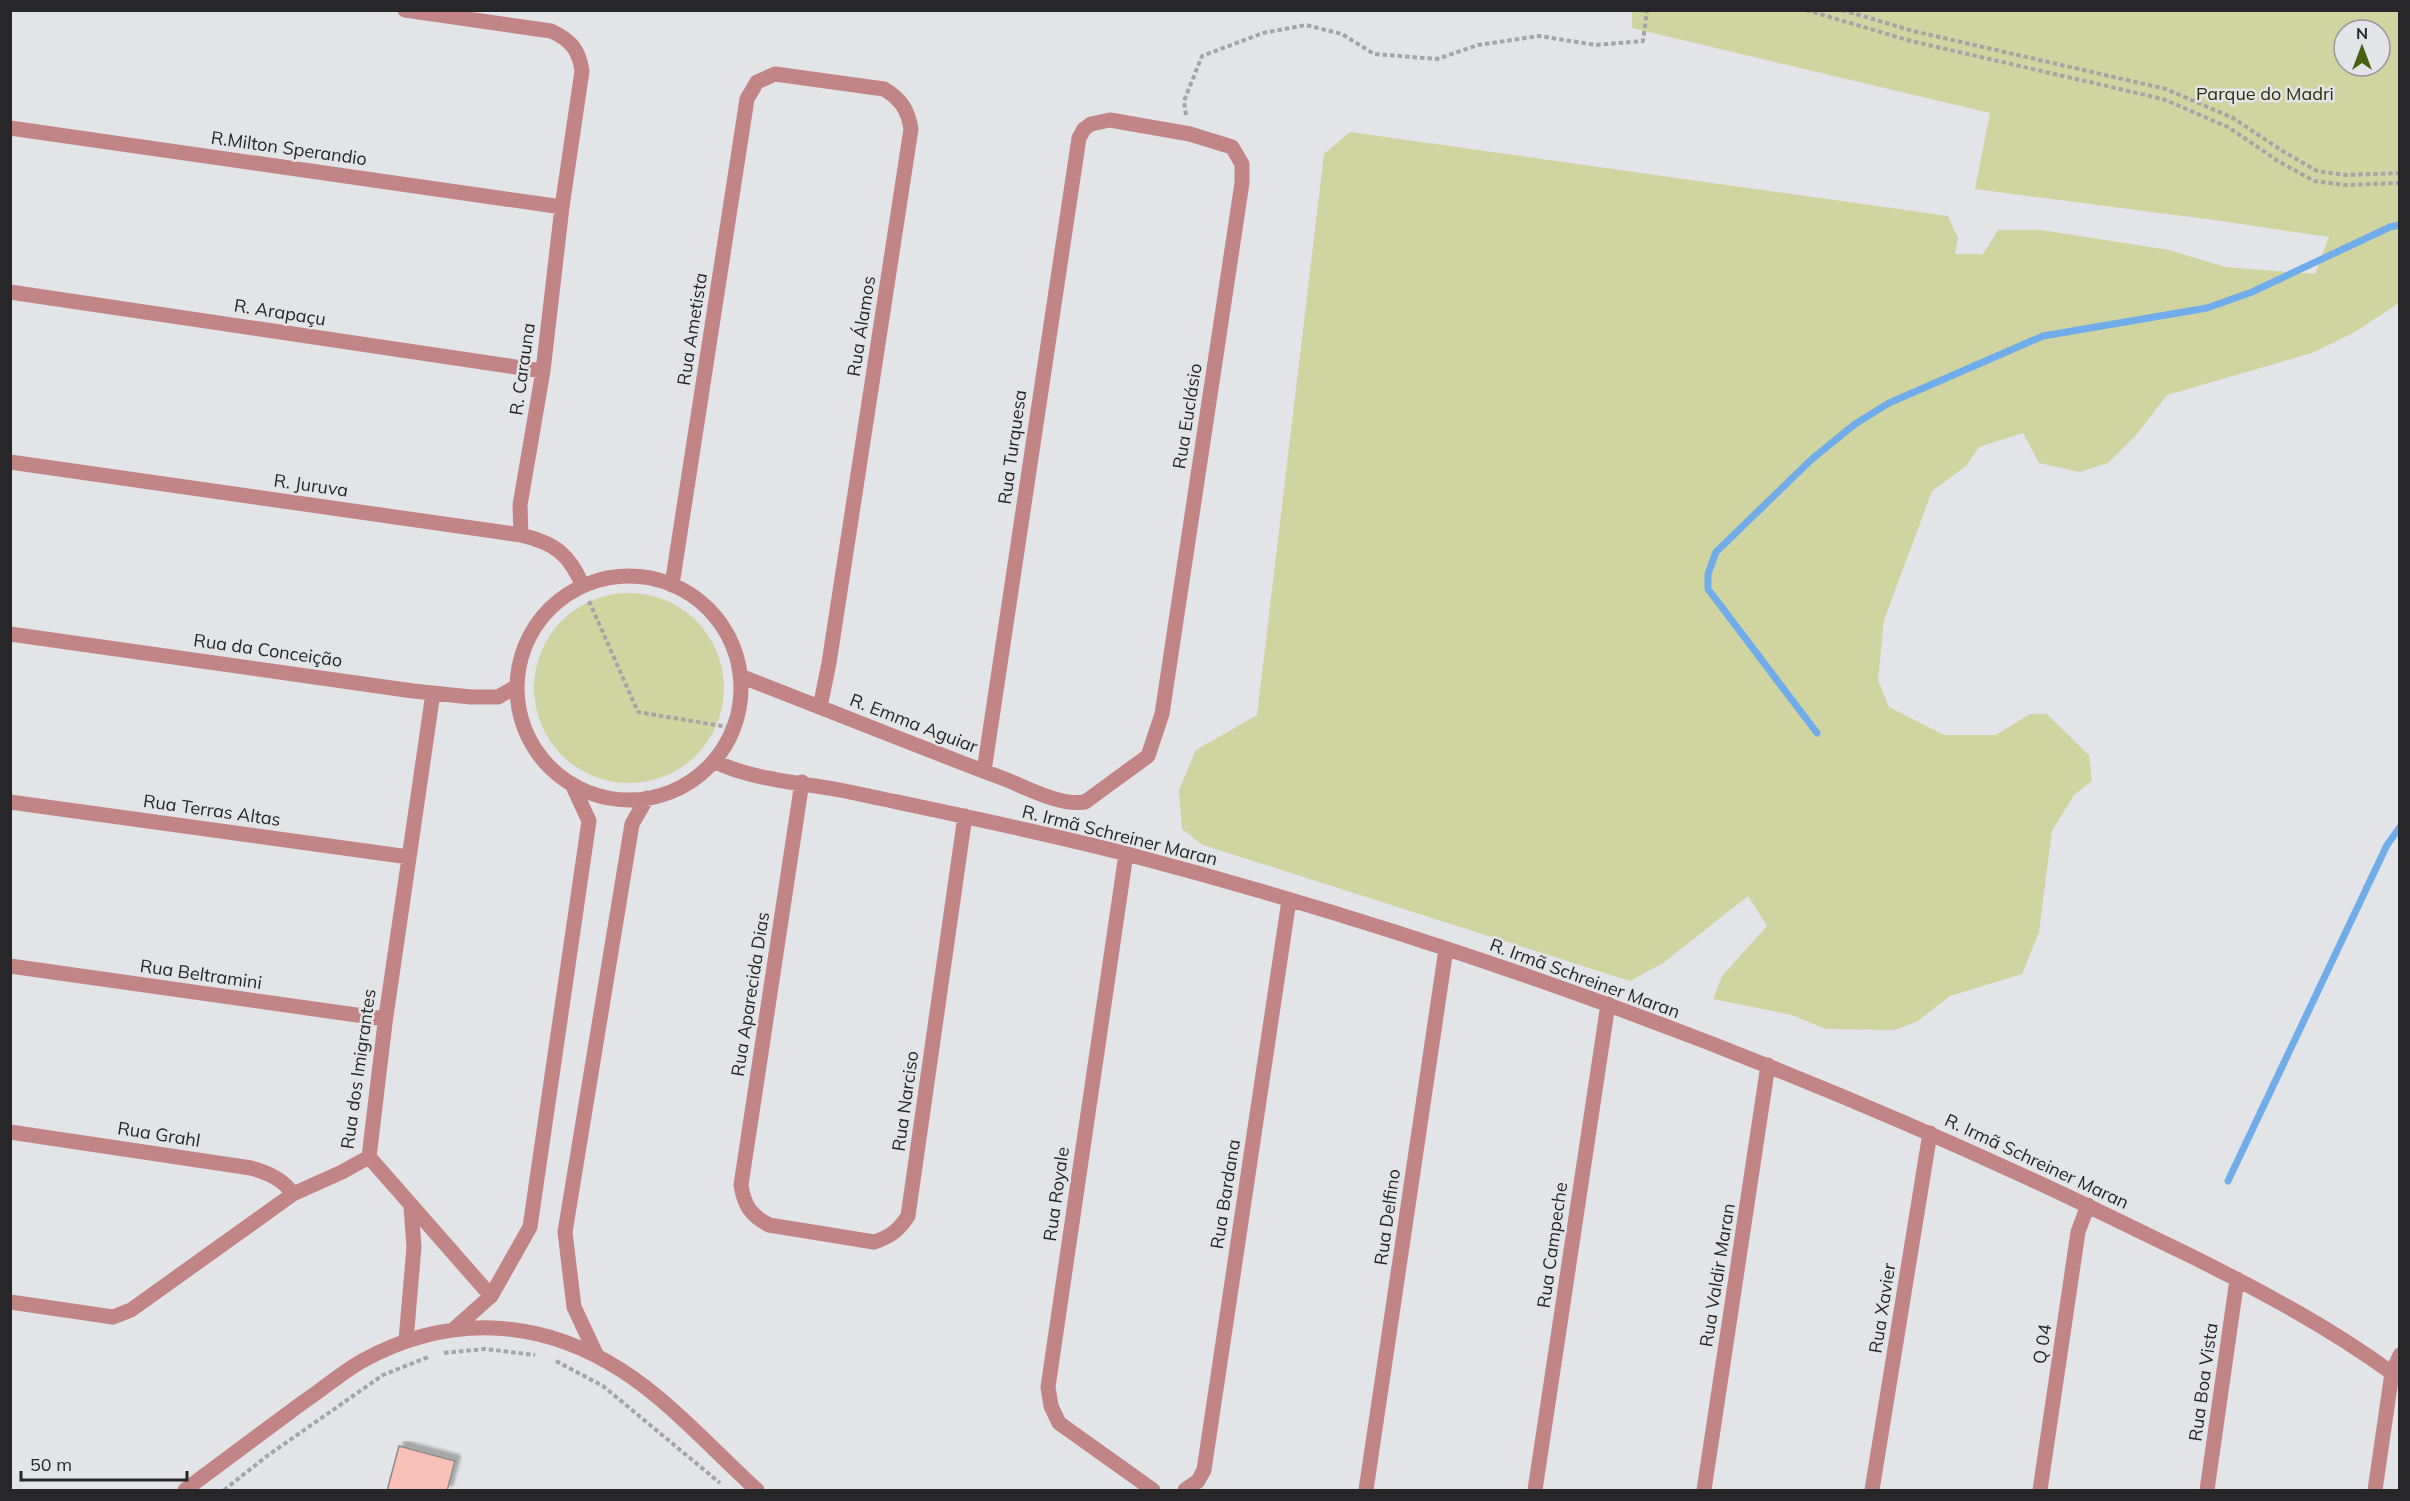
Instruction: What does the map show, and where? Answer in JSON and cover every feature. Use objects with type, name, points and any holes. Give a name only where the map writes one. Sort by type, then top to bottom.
[{"type":"street","name":"R. Carauna","points":[[405,10],[551,31],[564,37],[574,46],[580,58],[582,71],[562,207],[543,371],[520,505],[521,535]]},
{"type":"street","name":"Rua Álamos","points":[[758,82],[774,74],[884,89],[904,105],[911,129],[829,663],[820,707]]},
{"type":"street","name":"Rua Ametista","points":[[672,585],[747,99],[758,82]]},
{"type":"street","name":"Rua Euclásio","points":[[1075,802],[1085,801],[1148,756],[1162,714],[1242,183],[1242,164],[1232,147],[1190,134],[1110,120],[1091,124],[1084,129]]},
{"type":"street","name":"R.Milton Sperandio","points":[[10,128],[562,207]]},
{"type":"street","name":"Rua Turquesa","points":[[984,771],[1076,147],[1084,129]]},
{"type":"street","name":"R. Arapaçu","points":[[10,292],[543,371]]},
{"type":"street","name":"R. Juruva","points":[[10,462],[521,535],[542,540],[560,551],[574,567],[583,586]]},
{"type":"street","points":[[637,576],[672,585],[705,605],[728,635],[736,653],[740,676],[739,710],[734,728],[714,761],[684,785],[648,798],[609,798],[572,784],[542,759],[523,724],[517,686],[519,665],[526,645],[549,610],[583,586],[600,580],[637,576]]},
{"type":"street","name":"Rua da Conceição","points":[[10,633],[433,693],[498,697],[517,686]]},
{"type":"street","name":"R. Emma Aguiar","points":[[740,676],[984,771],[1048,795],[1075,802]]},
{"type":"street","name":"Rua dos Imigrantes","points":[[10,1302],[113,1317],[144,1302],[293,1194],[369,1157],[385,1019],[433,693]]},
{"type":"street","name":"R. Irmã Schreiner Maran","points":[[714,761],[734,771],[802,782],[965,816],[1126,854],[1289,900],[1446,949],[1608,1004],[1768,1065],[1930,1133],[2088,1205],[2237,1279],[2352,1343],[2392,1373]]},
{"type":"street","name":"Rua Aparecida Dias","points":[[748,1210],[741,1185],[802,782]]},
{"type":"street","points":[[454,1329],[491,1296],[530,1227],[589,821],[572,784]]},
{"type":"street","points":[[596,1354],[574,1307],[565,1232],[632,824],[648,798]]},
{"type":"street","name":"Rua Terras Altas","points":[[10,802],[409,857]]},
{"type":"street","name":"Rua Narciso","points":[[748,1210],[758,1220],[769,1225],[874,1242],[888,1238],[900,1228],[908,1216],[965,816]]},
{"type":"street","name":"Rua Royale","points":[[1126,854],[1048,1387],[1051,1406],[1059,1423],[1153,1491]]},
{"type":"street","name":"Rua Bardana","points":[[1186,1490],[1198,1481],[1204,1470],[1289,900]]},
{"type":"street","name":"Rua Delfino","points":[[1366,1491],[1446,949]]},
{"type":"street","name":"Rua Beltramini","points":[[10,966],[385,1019]]},
{"type":"street","name":"Rua Campeche","points":[[1535,1491],[1608,1004]]},
{"type":"street","name":"Rua Valdir Maran","points":[[1704,1491],[1768,1065]]},
{"type":"street","name":"Rua Grahl","points":[[10,1132],[251,1168],[278,1179],[286,1184],[293,1194]]},
{"type":"street","name":"Rua Xavier","points":[[1872,1491],[1930,1133]]},
{"type":"street","points":[[369,1157],[491,1296]]},
{"type":"street","name":"Q 04","points":[[2040,1491],[2078,1232],[2088,1205]]},
{"type":"street","points":[[406,1340],[414,1247],[411,1207]]},
{"type":"street","name":"Rua Boa Vista","points":[[2207,1491],[2237,1279]]},
{"type":"street","points":[[185,1491],[360,1362],[406,1340],[454,1329],[489,1327],[532,1332],[565,1341],[596,1354],[623,1371],[664,1404],[757,1491]]},
{"type":"street","points":[[2375,1491],[2392,1373],[2400,1355]]},
{"type":"path","points":[[1190,134],[1184,101],[1202,56],[1263,33],[1305,25],[1342,34],[1374,54],[1437,58],[1478,45],[1539,36],[1596,45],[1643,41],[1647,10]]},
{"type":"path","points":[[1806,10],[1911,41],[2163,99],[2228,127],[2278,161],[2314,181],[2345,185],[2400,183]]},
{"type":"path","points":[[1842,10],[1913,31],[2166,89],[2233,118],[2317,171],[2345,175],[2400,173]]},
{"type":"path","points":[[583,586],[638,712],[734,728]]},
{"type":"path","points":[[224,1491],[267,1456],[383,1375],[435,1354],[485,1349],[537,1355]]},
{"type":"path","points":[[547,1356],[603,1386],[728,1491]]},
{"type":"green space","name":"Parque do Madri","points":[[1632,11],[2399,11],[2399,303],[2353,333],[2312,353],[2167,395],[2137,434],[2108,463],[2080,472],[2039,463],[2023,433],[1979,447],[1966,466],[1932,491],[1884,620],[1878,680],[1889,707],[1944,735],[1996,735],[2030,714],[2047,714],[2089,755],[2092,781],[2074,795],[2052,831],[2039,932],[2022,974],[1950,996],[1918,1021],[1895,1030],[1826,1029],[1792,1015],[1713,999],[1722,976],[1767,926],[1748,896],[1663,963],[1630,981],[1203,845],[1182,829],[1179,790],[1196,750],[1257,715],[1324,154],[1350,132],[1948,216],[1958,238],[1955,254],[1983,254],[1998,230],[2041,230],[2169,250],[2225,267],[2315,274],[2329,237],[1975,189],[1990,113],[1632,28]]},
{"type":"green space","points":[[620,593],[638,593],[674,604],[696,621],[708,635],[717,652],[724,688],[717,724],[708,741],[696,755],[674,772],[657,779],[638,783],[620,783],[584,772],[562,755],[550,741],[538,716],[534,697],[534,679],[545,643],[562,621],[576,609],[601,597]]},
{"type":"building","points":[[399,1446],[455,1461],[447,1491],[387,1491]]},
{"type":"waterway","points":[[1817,733],[1708,589],[1708,574],[1716,552],[1812,459],[1855,424],[1889,403],[2043,336],[2207,308],[2252,292],[2390,227],[2400,225]]},
{"type":"waterway","points":[[2228,1181],[2387,845],[2400,827]]}]
